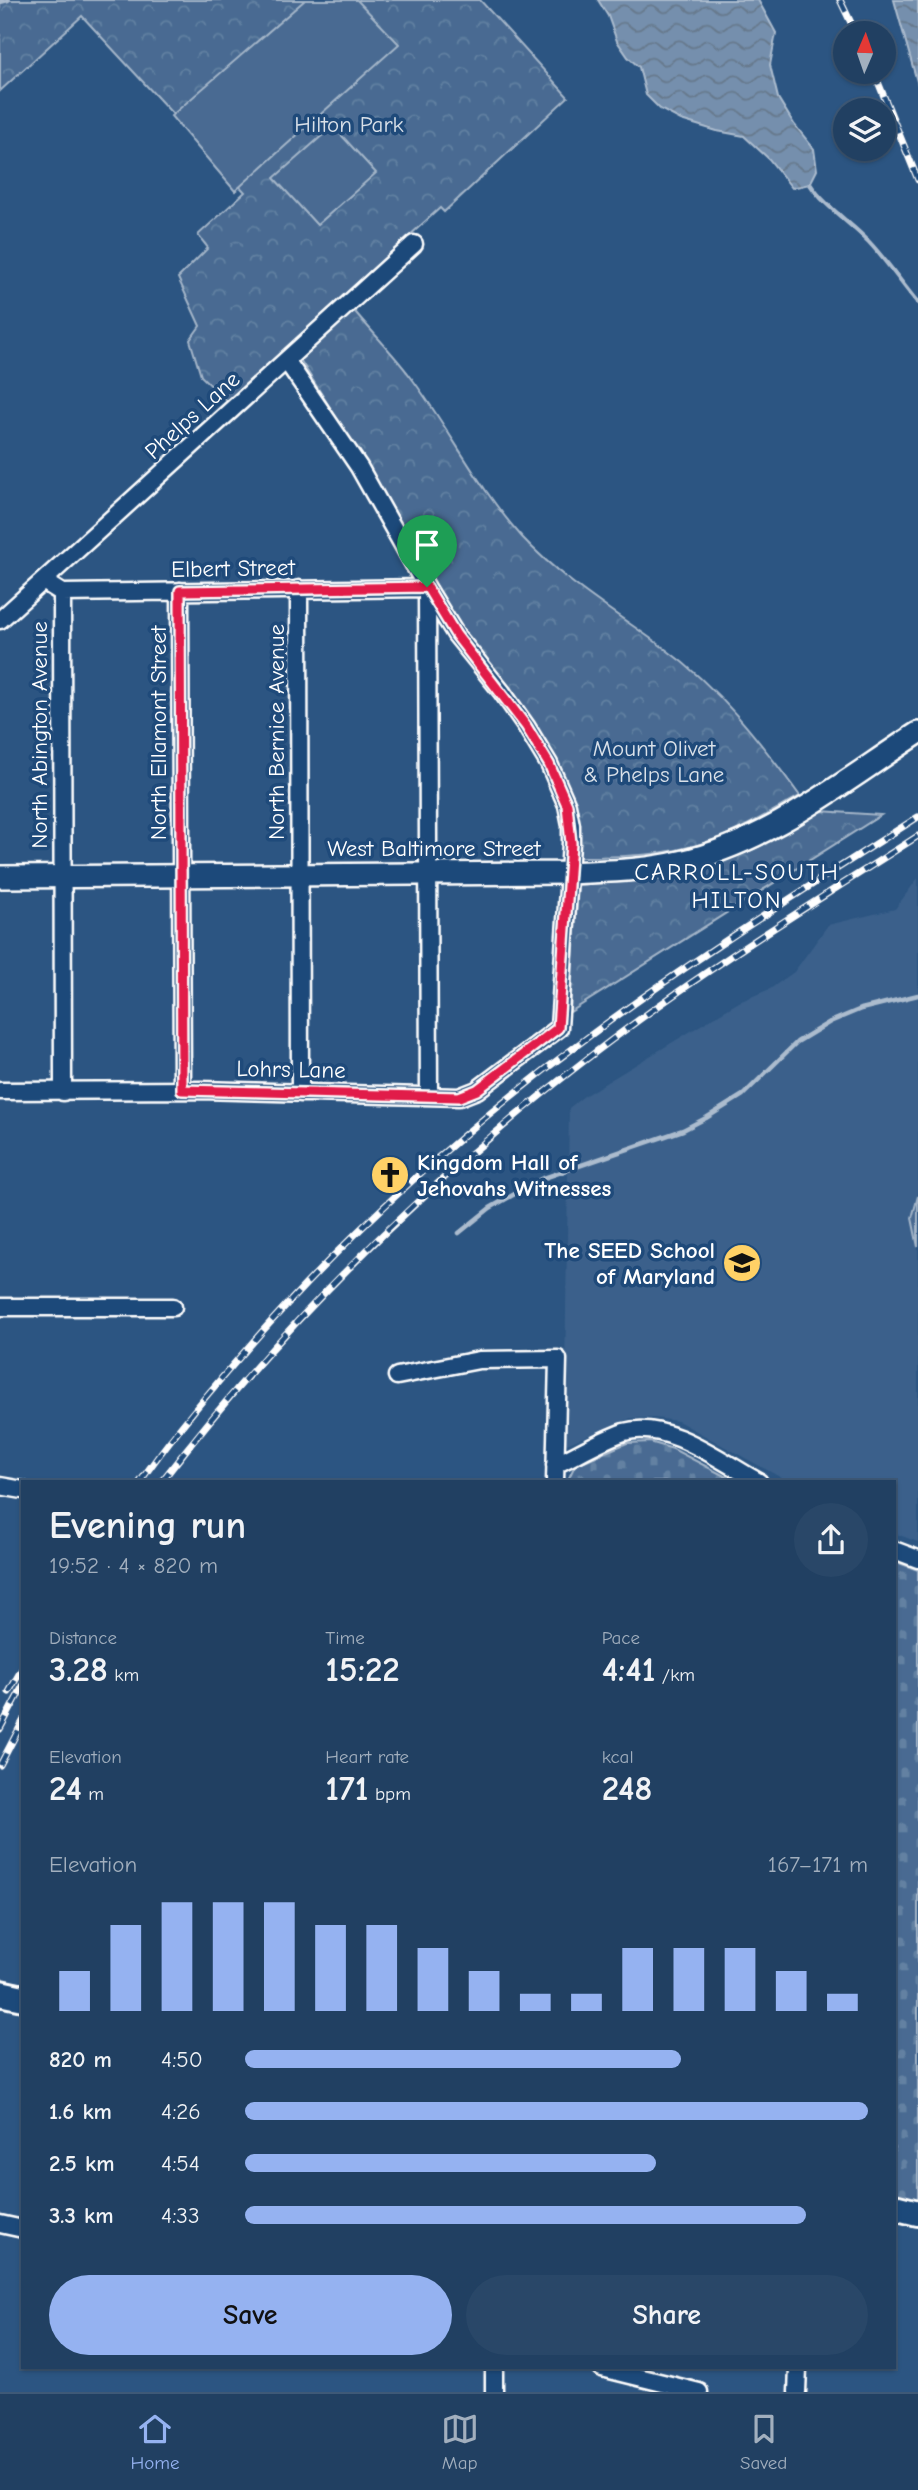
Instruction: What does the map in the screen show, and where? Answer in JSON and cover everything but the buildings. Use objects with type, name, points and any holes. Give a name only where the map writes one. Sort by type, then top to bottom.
[{"type":"main road","name":"West Baltimore Street","points":[[0,877],[569,873],[655,868],[739,843],[800,810],[918,733]]},
{"type":"main road","points":[[0,1993],[21,1998]]},
{"type":"main road","points":[[896,2208],[918,2213]]},
{"type":"street","name":"Phelps Lane","points":[[0,620],[414,244]]},
{"type":"street","points":[[286,360],[359,467],[456,635],[526,726],[561,789],[571,825],[569,873]]},
{"type":"street","points":[[43,581],[62,593]]},
{"type":"street","points":[[427,587],[429,1096]]},
{"type":"street","name":"Elbert Street","points":[[62,593],[427,587]]},
{"type":"street","name":"North Bernice Avenue","points":[[299,589],[300,1093]]},
{"type":"street","name":"North Ellamont Street","points":[[180,591],[182,1090]]},
{"type":"street","name":"North Abington Avenue","points":[[62,593],[63,1092]]},
{"type":"street","name":"Lohrs Lane","points":[[0,1091],[182,1090],[459,1097],[470,1094],[558,1028],[569,873]]},
{"type":"street","points":[[0,1307],[173,1307]]},
{"type":"street","points":[[397,1376],[478,1360],[558,1359],[555,1480]]},
{"type":"street","points":[[555,1465],[625,1432],[653,1430],[669,1433],[755,1480]]},
{"type":"street","points":[[0,1486],[21,1490]]},
{"type":"street","points":[[896,1551],[918,1559]]},
{"type":"street","points":[[0,2224],[21,2229]]},
{"type":"street","points":[[494,2392],[495,2369]]},
{"type":"street","points":[[606,2369],[699,2392]]},
{"type":"street","points":[[797,2392],[798,2369]]},
{"type":"shaded area","name":"The SEED School of Maryland","points":[[918,878],[918,1542],[896,1534],[896,1480],[785,1480],[678,1421],[655,1418],[631,1418],[564,1445],[569,1108],[584,1096],[739,1002],[770,989],[794,972],[828,925],[895,909]]},
{"type":"green space","name":"Hilton Park","points":[[0,0],[480,0],[568,97],[444,212],[440,208],[227,401],[201,376],[190,340],[200,326],[178,278],[208,248],[198,235],[245,192],[82,16],[0,91]]},
{"type":"green space","points":[[305,0],[357,0],[399,44],[235,191],[171,116]]},
{"type":"green space","points":[[333,126],[376,173],[317,225],[274,178]]},
{"type":"green space","name":"Mount Olivet & Phelps Lane","points":[[351,307],[410,376],[491,498],[522,537],[572,582],[664,648],[703,680],[754,736],[800,796],[733,832],[696,846],[637,855],[578,857],[578,832],[573,806],[547,745],[521,703],[457,622],[389,502],[299,358]]},
{"type":"green space","name":"Mount Olivet & Phelps Lane","points":[[820,811],[881,815],[570,1012],[578,885],[646,878],[711,865],[754,849]]},
{"type":"green space","points":[[918,1196],[918,1247],[912,1218]]},
{"type":"green space","points":[[650,1442],[673,1449],[732,1480],[568,1480],[575,1465],[627,1443]]},
{"type":"green space","points":[[896,1562],[918,1570],[918,2201],[896,2196]]},
{"type":"water","points":[[598,0],[758,0],[776,33],[770,65],[778,98],[814,149],[817,170],[810,184],[792,188],[769,159],[744,136],[681,120],[660,109],[646,95],[639,67],[617,41],[608,16]]},
{"type":"water","points":[[894,0],[918,0],[918,85]]},
{"type":"waterway","points":[[0,2],[8,0]]},
{"type":"waterway","points":[[810,184],[823,200],[869,242],[918,303]]},
{"type":"waterway","points":[[459,1233],[490,1208],[541,1179],[683,1130],[706,1118],[743,1095],[797,1042],[830,1022],[861,1009],[918,995]]},
{"type":"railway","points":[[840,0],[850,21]]},
{"type":"railway","points":[[879,84],[918,180]]},
{"type":"railway","points":[[141,1480],[187,1419],[278,1314],[361,1228],[449,1148],[541,1073],[669,979],[918,817]]},
{"type":"railway","points":[[163,1480],[209,1421],[311,1306],[420,1199],[477,1148],[597,1051],[675,994],[918,836]]},
{"type":"railway","points":[[9,1692],[21,1671]]},
{"type":"railway","points":[[0,1729],[21,1690]]},
{"type":"railway","points":[[0,1765],[21,1725]]},
{"type":"place","name":"Kingdom Hall of Jehovahs Witnesses","points":[[390,1175]]},
{"type":"place","name":"The SEED School of Maryland","points":[[742,1263]]},
{"type":"district","name":"CARROLL-SOUTH HILTON","points":[[737,886]]},
{"type":"route","points":[[427,587],[456,635],[526,726],[549,764],[567,805],[571,843],[558,1028],[477,1090],[459,1097],[182,1090],[180,591],[427,587]]}]
